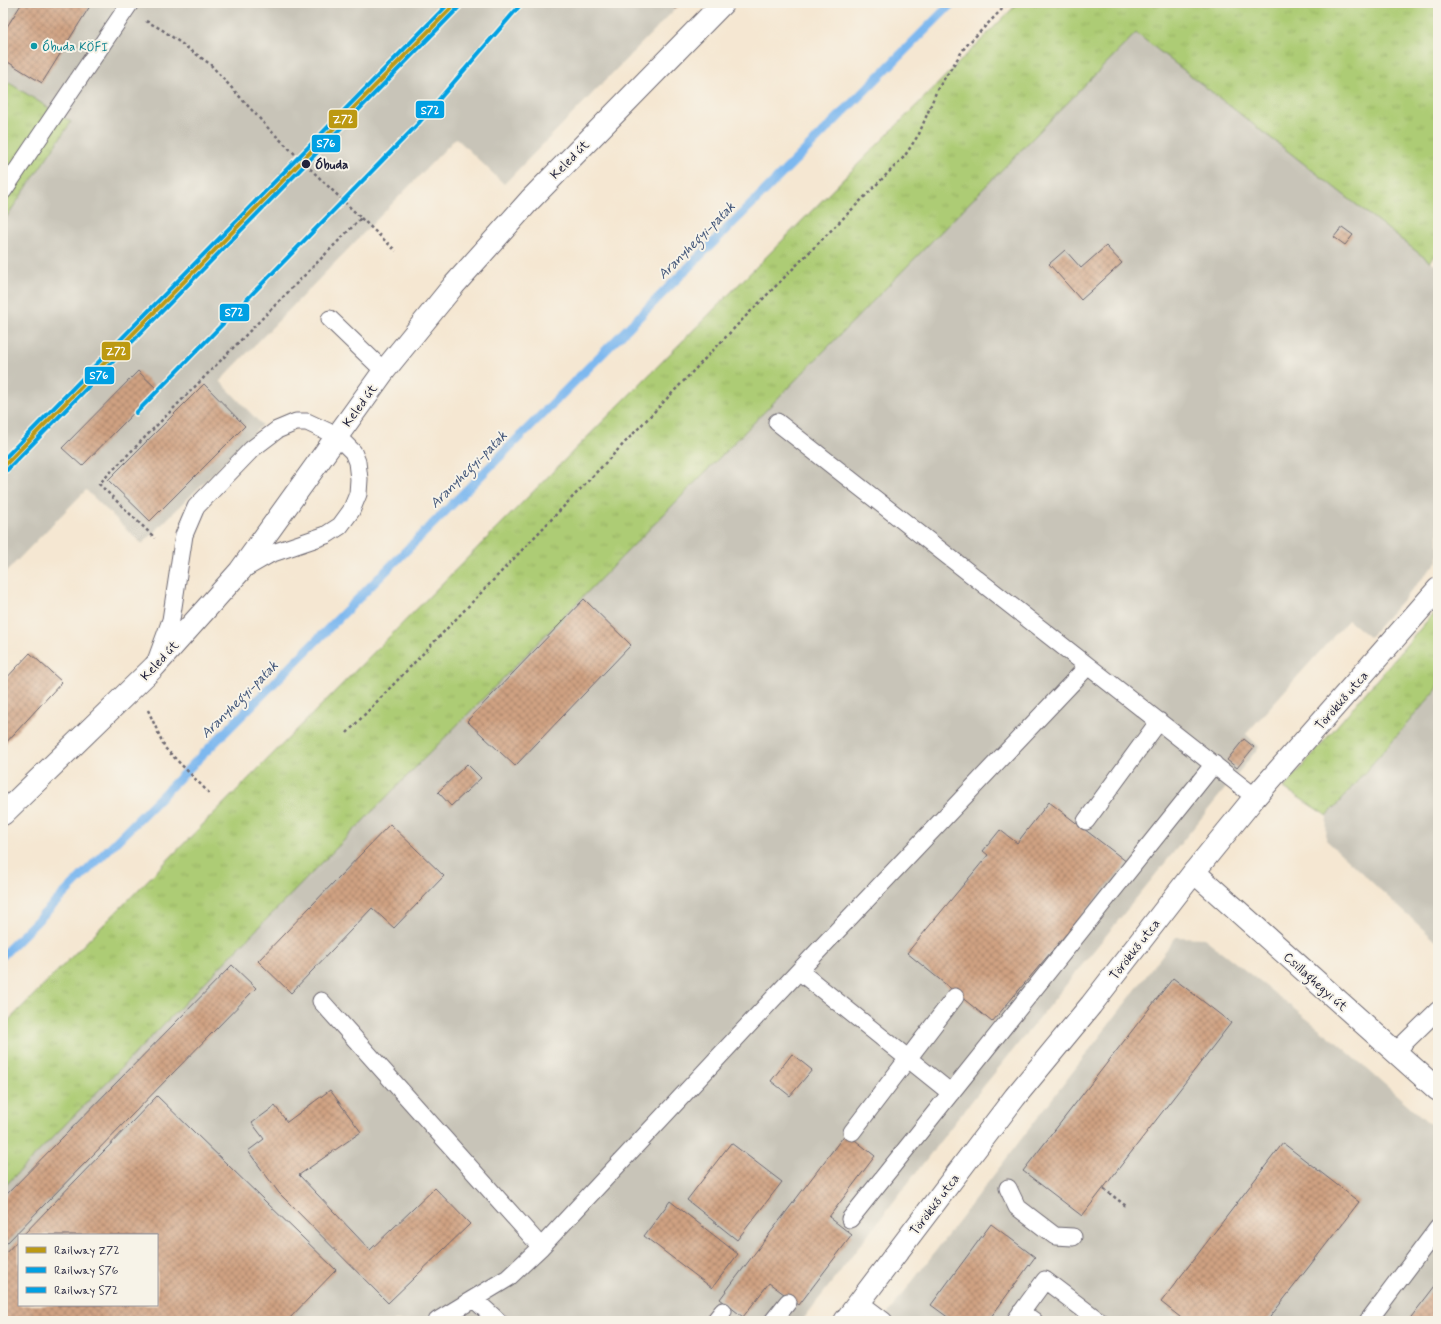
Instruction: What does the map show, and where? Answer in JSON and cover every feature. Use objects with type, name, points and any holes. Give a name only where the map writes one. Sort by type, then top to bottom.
[{"type":"street","name":"Keled út","points":[[3,814],[154,667],[240,571],[384,371],[454,285],[530,200],[723,3]]},
{"type":"street","name":"Törökkő utca","points":[[845,1321],[1015,1097],[1091,1005],[1194,872],[1255,797],[1438,589]]},
{"type":"street","name":"Csillaghegyi út","points":[[1194,872],[1438,1090]]},
{"type":"lane","points":[[3,192],[127,7]]},
{"type":"lane","points":[[330,319],[384,371]]},
{"type":"lane","points":[[154,667],[171,620],[184,535],[196,507],[252,449],[277,430],[296,422],[307,422],[336,436],[353,452],[357,462],[359,479],[358,494],[351,511],[340,526],[326,535],[270,554],[240,571]]},
{"type":"lane","points":[[777,422],[1255,797]]},
{"type":"lane","points":[[437,1321],[508,1278],[541,1247],[799,971],[1088,666]]},
{"type":"lane","points":[[1086,821],[1159,721]]},
{"type":"lane","points":[[850,1219],[1214,764]]},
{"type":"lane","points":[[799,971],[951,1093]]},
{"type":"lane","points":[[852,1132],[955,997]]},
{"type":"lane","points":[[321,1001],[541,1247]]},
{"type":"lane","points":[[1395,1052],[1438,1010]]},
{"type":"lane","points":[[1008,1188],[1017,1207],[1055,1236],[1073,1237]]},
{"type":"lane","points":[[1368,1321],[1438,1228]]},
{"type":"lane","points":[[1023,1318],[1045,1280],[1099,1321]]},
{"type":"lane","points":[[474,1299],[498,1321]]},
{"type":"lane","points":[[773,1321],[788,1302]]},
{"type":"lane","points":[[859,1302],[884,1321]]},
{"type":"path","points":[[347,733],[743,319],[904,157],[919,134],[937,90],[965,47],[1008,3]]},
{"type":"path","points":[[127,7],[210,64],[269,129],[396,251]]},
{"type":"path","points":[[155,538],[99,484],[361,218]]},
{"type":"path","points":[[136,684],[165,748],[210,794]]},
{"type":"path","points":[[1104,1189],[1126,1206]]},
{"type":"shaded area","points":[[3,3],[681,3],[504,184],[456,138],[220,381],[262,425],[142,544],[86,490],[3,575],[3,222],[71,122],[3,79]]},
{"type":"shaded area","points":[[1136,33],[1438,267],[1438,561],[1369,637],[1348,620],[1246,734],[1259,747],[958,1118],[802,1321],[3,1321],[3,1188]]},
{"type":"shaded area","points":[[1438,688],[1438,943],[1326,840],[1327,816]]},
{"type":"shaded area","points":[[1176,937],[1204,938],[1335,1041],[1438,1131],[1438,1321],[882,1321]]},
{"type":"green space","points":[[1018,3],[1438,3],[1438,253],[1430,262],[1136,33],[3,1188],[3,1026]]},
{"type":"green space","points":[[3,79],[71,122],[3,222]]},
{"type":"green space","points":[[1438,608],[1438,688],[1327,816],[1284,788]]},
{"type":"building","name":"Óbuda KÖFI","points":[[22,3],[85,3],[90,6],[42,83],[3,59],[3,33]]},
{"type":"building","points":[[670,3],[681,3],[676,9]]},
{"type":"building","points":[[1342,227],[1353,235],[1345,245],[1334,237]]},
{"type":"building","points":[[1106,246],[1122,263],[1081,300],[1049,264],[1065,250],[1081,268]]},
{"type":"building","points":[[138,371],[157,389],[82,466],[62,448]]},
{"type":"building","points":[[204,384],[245,426],[150,521],[108,480]]},
{"type":"building","points":[[584,599],[631,645],[515,766],[467,721]]},
{"type":"building","points":[[30,653],[62,682],[3,746],[3,682]]},
{"type":"building","points":[[1244,739],[1254,747],[1237,768],[1227,760]]},
{"type":"building","points":[[467,764],[481,778],[451,806],[438,792]]},
{"type":"building","points":[[1049,802],[1127,862],[992,1022],[907,953],[988,855],[983,851],[1000,830],[1017,843]]},
{"type":"building","points":[[390,824],[444,876],[394,928],[372,908],[291,993],[258,961]]},
{"type":"building","points":[[232,965],[256,988],[3,1247],[3,1198]]},
{"type":"building","points":[[1173,978],[1231,1023],[1082,1216],[1023,1171]]},
{"type":"building","points":[[792,1054],[812,1070],[790,1096],[771,1081]]},
{"type":"building","points":[[330,1090],[361,1132],[299,1175],[370,1250],[435,1188],[470,1224],[388,1303],[279,1193],[248,1151],[264,1139],[252,1123],[275,1106],[287,1122]]},
{"type":"building","points":[[157,1096],[336,1270],[287,1321],[3,1321],[3,1256],[18,1240],[18,1306],[158,1306],[158,1234],[24,1234]]},
{"type":"building","points":[[846,1133],[875,1156],[829,1217],[852,1235],[799,1305],[769,1283],[743,1317],[720,1299]]},
{"type":"building","points":[[731,1143],[782,1182],[737,1240],[687,1200]]},
{"type":"building","points":[[1283,1143],[1359,1202],[1267,1321],[1185,1321],[1161,1302]]},
{"type":"building","points":[[670,1201],[738,1254],[712,1288],[644,1236]]},
{"type":"building","points":[[991,1224],[1035,1257],[988,1321],[953,1321],[931,1305]]},
{"type":"building","points":[[1438,1282],[1438,1321],[1408,1321]]},
{"type":"waterway","name":"Aranyhegyi-patak","points":[[3,955],[952,3]]},
{"type":"rail line","name":"S72","points":[[3,460],[449,3]]},
{"type":"rail line","name":"Z72","points":[[3,467],[456,3]]},
{"type":"rail line","name":"S72","points":[[136,413],[417,125],[522,3]]},
{"type":"rail line","name":"S76","points":[[7,470],[460,6]]},
{"type":"place","name":"Óbuda KÖFI","points":[[34,46]]},
{"type":"place","name":"Óbuda","points":[[306,164]]}]
